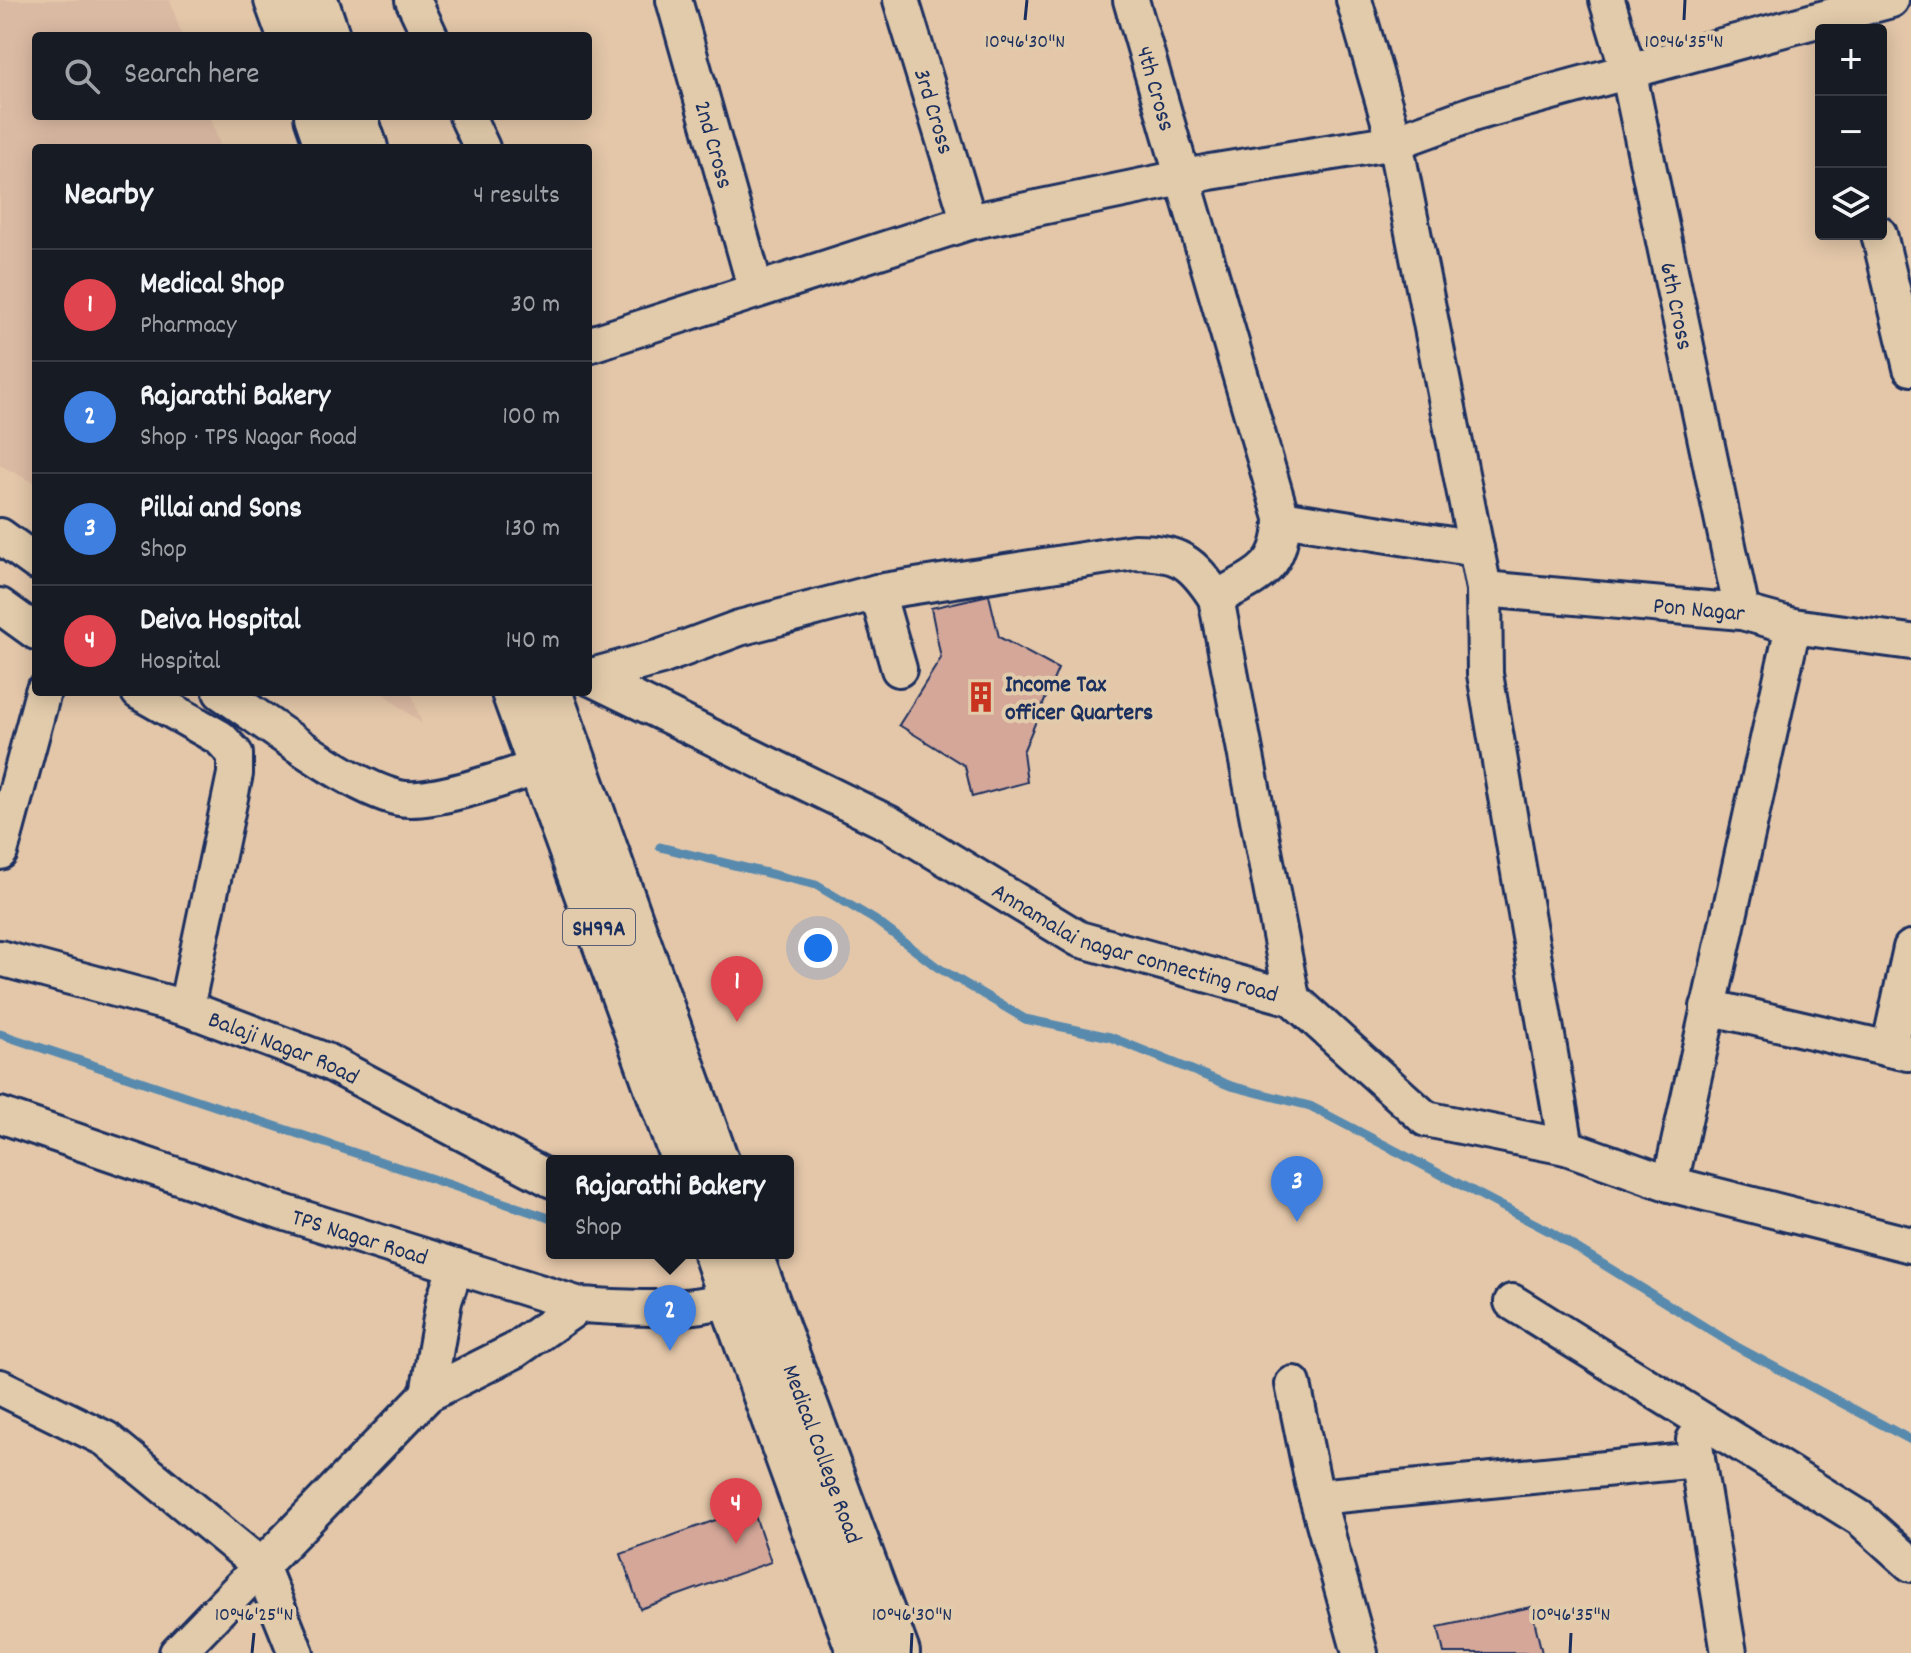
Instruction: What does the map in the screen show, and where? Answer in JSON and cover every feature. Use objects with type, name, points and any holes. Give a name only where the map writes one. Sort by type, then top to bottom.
[{"type":"main road","points":[[291,8],[322,32]]},
{"type":"main road","points":[[318,120],[327,144]]},
{"type":"main road","points":[[355,120],[364,144]]},
{"type":"main road","name":"SH99A","points":[[515,696],[682,1155]]},
{"type":"main road","name":"SH99A","points":[[550,696],[714,1155]]},
{"type":"main road","name":"Medical College Road","points":[[738,1271],[763,1381],[860,1653]]},
{"type":"main road","name":"Medical College Road","points":[[738,1271],[897,1653]]},
{"type":"street","points":[[413,0],[428,32]]},
{"type":"street","name":"2nd Cross","points":[[674,0],[756,290]]},
{"type":"street","name":"3rd Cross","points":[[901,0],[969,222]]},
{"type":"street","name":"4th Cross","points":[[1131,0],[1282,518]]},
{"type":"street","points":[[1354,0],[1395,142],[1484,589],[1485,674],[1566,1147]]},
{"type":"street","name":"6th Cross","points":[[1607,0],[1628,70],[1742,612]]},
{"type":"street","points":[[592,344],[969,222],[1182,178],[1395,142],[1475,113],[1891,0]]},
{"type":"street","points":[[469,120],[480,144]]},
{"type":"street","points":[[1880,240],[1911,368]]},
{"type":"street","points":[[1216,598],[1266,571],[1282,540],[1282,518],[1476,549]]},
{"type":"street","points":[[0,536],[32,559]]},
{"type":"street","points":[[592,676],[661,657],[739,628],[877,592],[1134,552],[1166,552],[1197,569],[1216,598],[1292,998]]},
{"type":"street","name":"Pon Nagar","points":[[1484,589],[1742,612],[1793,626],[1911,642]]},
{"type":"street","points":[[877,592],[899,669]]},
{"type":"street","points":[[0,606],[32,629]]},
{"type":"street","points":[[1670,1184],[1793,626]]},
{"type":"street","name":"Annamalai nagar connecting road","points":[[592,679],[890,824],[1079,939],[1292,998],[1426,1119],[1566,1147],[1670,1184],[1911,1245]]},
{"type":"street","points":[[0,852],[42,696]]},
{"type":"street","points":[[146,696],[220,738],[235,754],[235,774],[186,1008]]},
{"type":"street","points":[[227,696],[323,760],[400,799],[467,790],[541,766]]},
{"type":"street","points":[[1708,1007],[1900,1051],[1911,948]]},
{"type":"street","name":"Balaji Nagar Road","points":[[0,958],[186,1008],[326,1061],[546,1177]]},
{"type":"street","name":"TPS Nagar Road","points":[[0,1115],[283,1212],[580,1305],[629,1308],[738,1271]]},
{"type":"street","points":[[428,1394],[444,1301],[456,1266]]},
{"type":"street","points":[[1512,1302],[1860,1518],[1911,1564]]},
{"type":"street","points":[[177,1653],[428,1394],[514,1351],[580,1305]]},
{"type":"street","points":[[1293,1384],[1317,1497],[1360,1653]]},
{"type":"street","points":[[0,1387],[106,1439],[261,1566],[296,1653]]},
{"type":"street","points":[[1689,1411],[1729,1653]]},
{"type":"street","points":[[1317,1497],[1697,1460]]},
{"type":"shaded area","points":[[0,0],[170,0],[181,32],[32,32],[32,120],[211,120],[220,144],[32,144],[32,482],[0,465]]},
{"type":"shaded area","points":[[386,696],[412,696],[422,724]]},
{"type":"building","name":"Income Tax officer Quarters","points":[[989,595],[999,637],[1058,669],[1023,752],[1027,782],[972,797],[965,766],[899,725],[941,658],[931,608]]},
{"type":"building","points":[[752,1507],[771,1562],[640,1609],[621,1554]]},
{"type":"building","points":[[1531,1607],[1542,1653],[1444,1653],[1438,1627]]},
{"type":"waterway","points":[[660,847],[816,885],[875,920],[937,967],[1025,1019],[1110,1037],[1231,1086],[1310,1106],[1549,1231],[1739,1348],[1911,1440]]},
{"type":"waterway","points":[[0,1034],[546,1217]]},
{"type":"place","name":"Income Tax officer Quarters","points":[[981,697]]},
{"type":"place","name":"Medical Shop","points":[[737,1022]]},
{"type":"place","name":"Pillai and Sons","points":[[1297,1222]]},
{"type":"place","name":"Rajarathi Bakery","points":[[670,1351]]},
{"type":"place","name":"Deiva Hospital","points":[[736,1544]]}]
